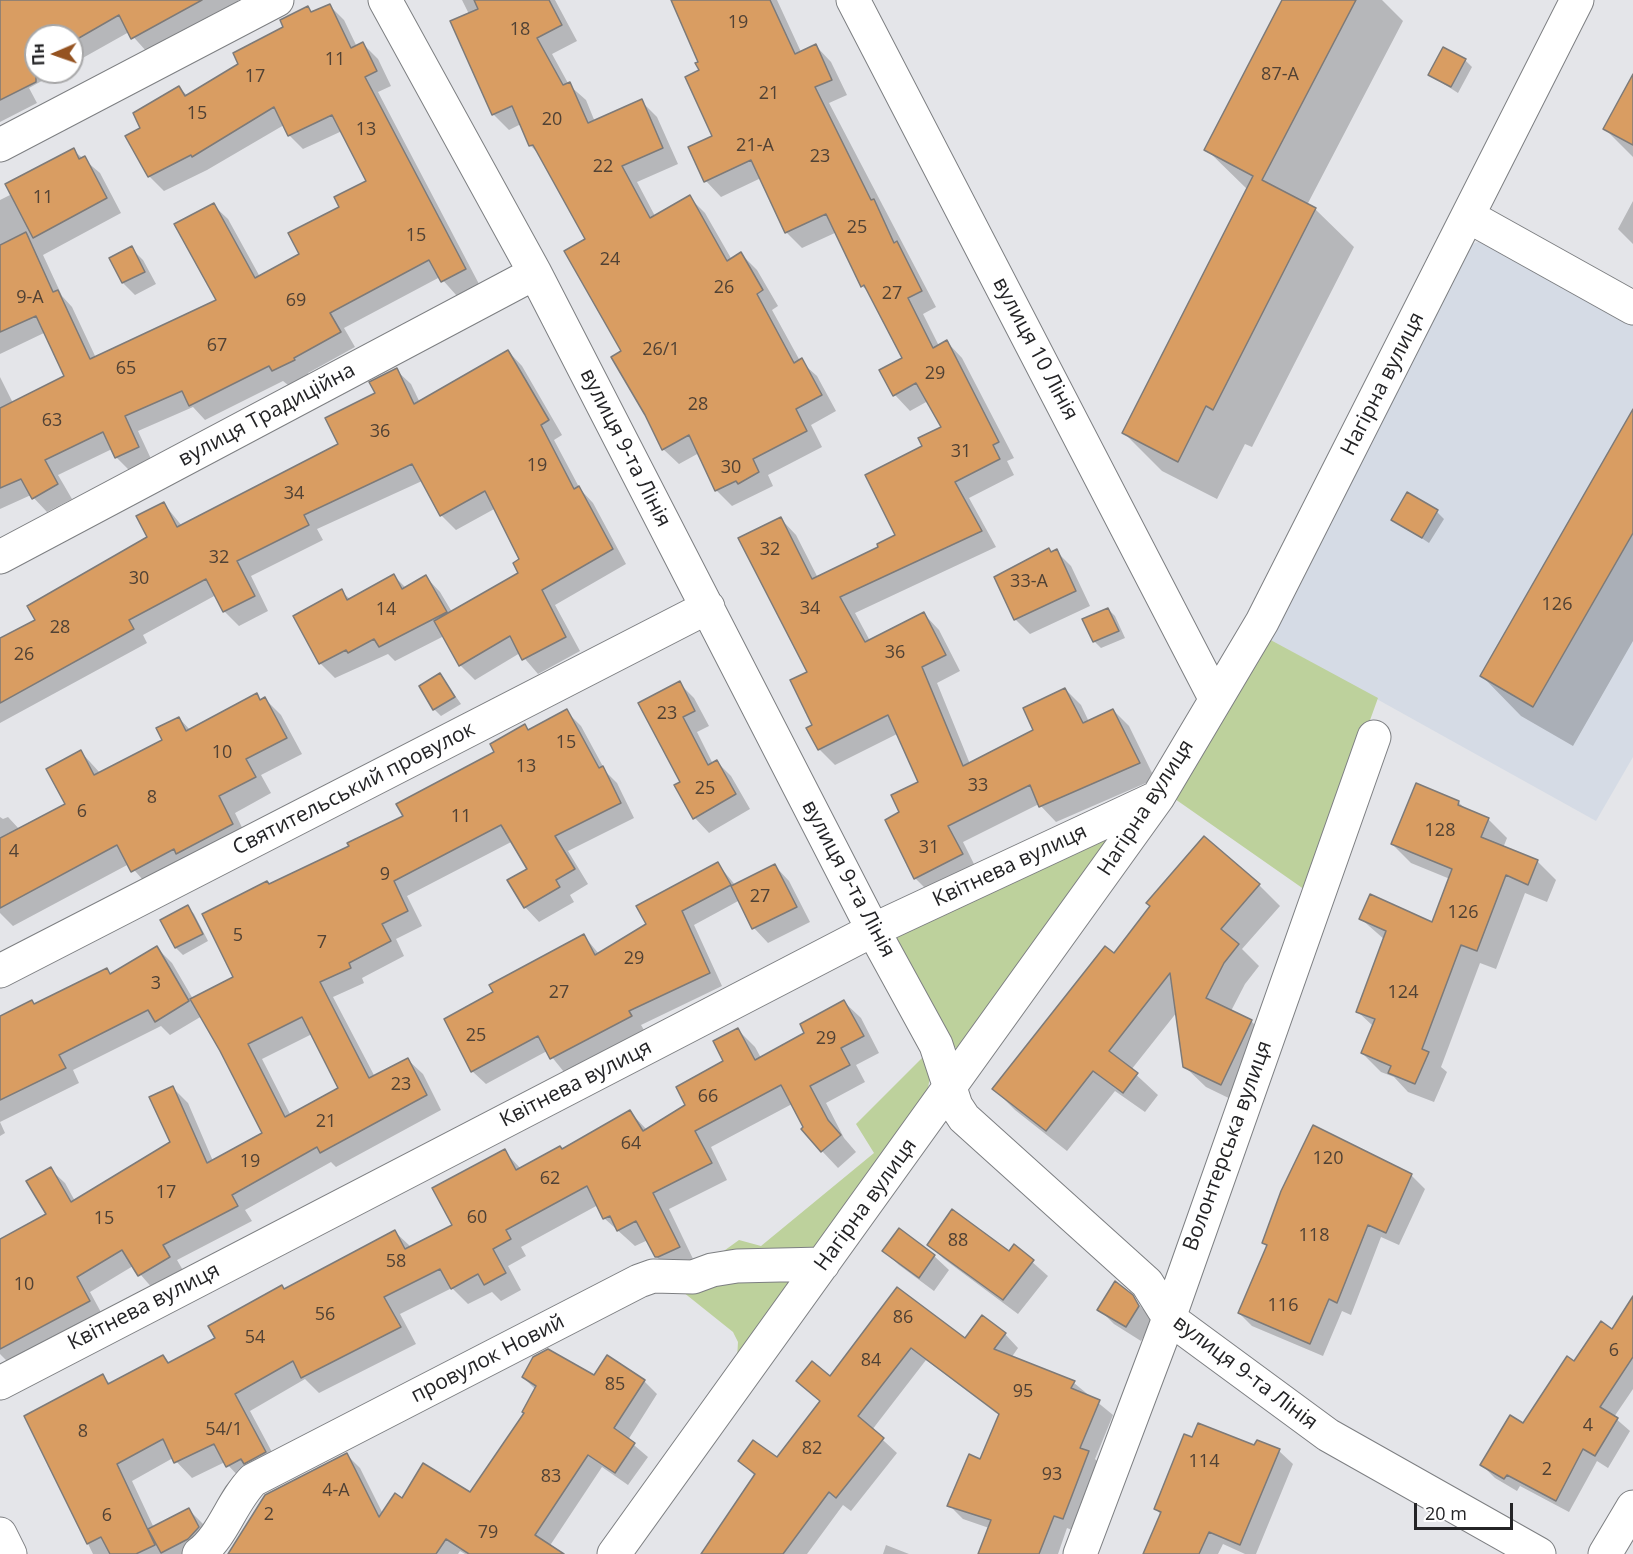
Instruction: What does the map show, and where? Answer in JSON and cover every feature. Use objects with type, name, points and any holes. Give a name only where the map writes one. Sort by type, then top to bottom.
[{"type":"street","points":[[0,145],[278,0]]},
{"type":"street","name":"вулиця 9-та Лінія","points":[[385,0],[535,273],[873,930],[936,1045],[956,1106],[964,1118],[1146,1283],[1169,1318],[1328,1435],[1539,1554]]},
{"type":"street","name":"вулиця 10 Лінія","points":[[853,0],[1215,698]]},
{"type":"street","name":"Нагірна вулиця","points":[[614,1554],[1158,797],[1262,622],[1577,0]]},
{"type":"street","points":[[1468,216],[1633,308]]},
{"type":"street","name":"вулиця Традиційна","points":[[0,557],[535,273]]},
{"type":"street","name":"Святительський провулок","points":[[0,970],[708,607]]},
{"type":"street","name":"Волонтерська вулиця","points":[[1080,1554],[1169,1318],[1185,1265],[1374,737]]},
{"type":"street","name":"Квітнева вулиця","points":[[0,1383],[873,930],[1158,797]]},
{"type":"street","name":"провулок Новий","points":[[199,1554],[217,1536],[242,1492],[253,1480],[639,1281],[653,1276],[693,1277],[712,1270],[737,1266],[823,1264]]},
{"type":"street","points":[[1605,1554],[1633,1507]]},
{"type":"street","points":[[0,1534],[10,1554]]},
{"type":"shaded area","points":[[1489,242],[1633,325],[1633,757],[1596,821],[1267,638],[1469,245]]},
{"type":"green space","points":[[1267,638],[1378,698],[1308,892],[1175,799]]},
{"type":"green space","points":[[1108,838],[1108,843],[962,1043],[957,1048],[953,1047],[892,931]]},
{"type":"green space","points":[[925,1055],[931,1072],[925,1104],[824,1244],[799,1254],[703,1266],[739,1240],[761,1246],[874,1153],[856,1124]]},
{"type":"green space","points":[[792,1277],[790,1286],[737,1360],[738,1342],[733,1332],[668,1280]]},
{"type":"building","points":[[0,0],[202,0],[131,39],[119,15],[84,35],[84,24],[24,24],[24,84],[32,84],[0,100]]},
{"type":"building","points":[[474,0],[549,0],[562,25],[537,38],[563,85],[570,82],[588,123],[642,99],[663,148],[622,166],[650,218],[690,195],[727,261],[741,252],[763,290],[757,294],[794,363],[802,358],[822,395],[796,409],[807,431],[753,459],[759,472],[738,484],[736,481],[715,491],[689,435],[662,450],[645,415],[611,357],[621,351],[564,251],[585,239],[533,145],[529,146],[512,106],[492,115],[450,21],[478,9]]},
{"type":"building","points":[[671,0],[770,0],[795,54],[816,44],[832,80],[815,87],[871,200],[874,199],[894,243],[897,241],[922,291],[908,298],[933,348],[947,340],[999,442],[993,445],[1000,459],[955,482],[982,531],[840,597],[865,642],[924,612],[946,655],[922,667],[963,766],[1033,730],[1023,708],[1065,688],[1083,723],[1113,709],[1140,763],[1039,807],[1030,785],[948,826],[963,854],[914,879],[885,820],[899,812],[891,795],[918,782],[888,715],[818,750],[806,728],[812,725],[790,680],[807,672],[738,538],[781,517],[812,579],[878,547],[877,544],[895,535],[865,475],[922,446],[918,438],[941,427],[916,383],[893,396],[879,370],[902,358],[864,285],[861,287],[826,214],[785,233],[751,160],[704,182],[688,147],[712,136],[685,77],[699,70],[695,63],[698,62]]},
{"type":"building","points":[[1282,0],[1356,0],[1262,180],[1316,208],[1213,410],[1206,406],[1178,462],[1122,433],[1253,176],[1204,150]]},
{"type":"building","points":[[330,4],[351,48],[363,42],[377,71],[365,77],[466,269],[441,282],[429,260],[330,313],[341,332],[294,358],[295,360],[272,371],[269,366],[189,406],[182,391],[125,416],[139,447],[115,458],[103,432],[45,460],[58,484],[32,499],[21,479],[0,488],[0,408],[64,376],[36,316],[0,332],[0,245],[26,232],[53,292],[58,290],[90,359],[216,300],[174,224],[214,203],[255,278],[299,254],[288,233],[339,207],[334,197],[366,181],[332,115],[288,136],[274,107],[192,157],[191,155],[148,177],[125,136],[140,128],[133,113],[179,86],[185,96],[238,64],[233,53],[283,27],[280,20],[308,6],[311,12]]},
{"type":"building","points":[[1443,47],[1466,59],[1451,87],[1428,75]]},
{"type":"building","points":[[1633,74],[1633,145],[1603,129]]},
{"type":"building","points":[[74,148],[79,159],[85,156],[107,198],[33,238],[5,184]]},
{"type":"building","points":[[132,246],[145,272],[122,283],[109,258]]},
{"type":"building","points":[[508,350],[549,420],[541,425],[574,489],[579,486],[613,549],[542,590],[566,637],[522,660],[510,636],[459,666],[434,621],[518,573],[513,563],[519,559],[485,491],[440,516],[412,464],[304,515],[309,525],[237,561],[255,596],[223,612],[206,579],[129,620],[134,629],[0,703],[0,638],[35,620],[27,606],[147,537],[136,516],[164,502],[177,527],[338,444],[325,418],[375,393],[369,382],[397,368],[414,404]]},
{"type":"building","points":[[1633,409],[1633,533],[1533,707],[1480,676]]},
{"type":"building","points":[[1407,492],[1438,510],[1422,538],[1391,520]]},
{"type":"building","points":[[1049,548],[1051,552],[1057,549],[1076,591],[1014,620],[994,577]]},
{"type":"building","points":[[394,574],[402,589],[426,575],[447,612],[379,647],[374,639],[348,653],[346,650],[319,664],[293,616],[342,589],[347,600]]},
{"type":"building","points":[[1108,608],[1119,631],[1093,642],[1082,619]]},
{"type":"building","points":[[440,673],[455,697],[433,710],[419,686]]},
{"type":"building","points":[[680,681],[695,711],[683,717],[708,765],[717,760],[736,794],[693,819],[674,785],[680,782],[638,703]]},
{"type":"building","points":[[257,693],[260,700],[265,697],[287,738],[246,759],[256,777],[219,796],[233,824],[176,854],[174,849],[131,872],[117,845],[0,908],[0,838],[65,804],[46,769],[81,750],[94,775],[162,740],[156,728],[179,717],[186,731]]},
{"type":"building","points":[[567,709],[599,768],[603,766],[621,803],[555,836],[575,869],[556,880],[560,887],[524,908],[507,880],[527,869],[501,825],[394,881],[408,911],[382,924],[391,941],[349,963],[351,968],[320,982],[369,1078],[408,1058],[427,1095],[320,1153],[317,1147],[232,1195],[238,1206],[163,1245],[170,1257],[138,1276],[122,1250],[77,1277],[90,1301],[0,1349],[0,1239],[46,1214],[26,1181],[51,1167],[71,1202],[170,1142],[149,1097],[173,1086],[207,1163],[262,1133],[220,1051],[190,999],[233,977],[202,914],[267,881],[269,884],[349,846],[347,843],[403,816],[396,804],[494,752],[490,744],[525,724],[528,730]],"holes":[[[302,1017],[338,1088],[285,1117],[248,1044]]]},
{"type":"building","points":[[1416,783],[1459,801],[1458,805],[1489,818],[1481,837],[1538,860],[1528,885],[1506,875],[1477,951],[1461,945],[1422,1049],[1429,1052],[1415,1084],[1388,1073],[1391,1066],[1361,1053],[1375,1019],[1356,1012],[1386,931],[1359,919],[1370,894],[1432,922],[1452,869],[1391,844]]},
{"type":"building","points":[[1204,836],[1260,884],[1221,929],[1239,944],[1224,963],[1206,998],[1252,1020],[1221,1085],[1183,1067],[1170,973],[1109,1051],[1138,1073],[1123,1093],[1093,1071],[1046,1131],[992,1089],[1105,946],[1114,953],[1150,906],[1146,903]]},
{"type":"building","points":[[718,862],[731,885],[682,911],[710,973],[629,1011],[632,1016],[550,1059],[538,1036],[471,1072],[444,1019],[493,992],[489,985],[584,934],[595,955],[646,924],[636,906]]},
{"type":"building","points":[[775,864],[797,907],[752,929],[731,886]]},
{"type":"building","points":[[188,905],[203,934],[175,948],[160,920]]},
{"type":"building","points":[[157,946],[189,1001],[155,1022],[148,1010],[59,1055],[66,1068],[0,1100],[0,1016],[32,1000],[34,1004],[107,968],[110,974]]},
{"type":"building","points":[[844,1000],[864,1036],[841,1048],[850,1065],[810,1086],[828,1120],[841,1135],[821,1152],[801,1129],[803,1127],[781,1085],[695,1131],[712,1163],[653,1193],[680,1247],[658,1257],[655,1257],[636,1221],[617,1231],[610,1216],[603,1219],[587,1186],[506,1230],[511,1239],[493,1249],[506,1273],[484,1285],[478,1274],[451,1289],[440,1269],[384,1297],[401,1327],[301,1378],[293,1361],[235,1394],[266,1452],[244,1464],[241,1459],[226,1467],[214,1444],[174,1463],[163,1439],[117,1464],[155,1545],[136,1554],[110,1554],[101,1537],[87,1544],[24,1416],[103,1374],[108,1384],[163,1355],[168,1363],[215,1338],[208,1326],[282,1285],[284,1289],[395,1230],[405,1249],[452,1225],[432,1188],[505,1149],[516,1170],[560,1146],[562,1149],[630,1110],[643,1131],[685,1105],[676,1087],[723,1061],[713,1041],[738,1028],[755,1060],[804,1033],[800,1024]]},
{"type":"building","points":[[1313,1125],[1412,1174],[1386,1233],[1368,1225],[1337,1303],[1329,1299],[1310,1344],[1238,1313],[1267,1245],[1262,1243],[1281,1191]]},
{"type":"building","points":[[952,1209],[1009,1251],[1014,1244],[1034,1260],[1003,1300],[927,1245]]},
{"type":"building","points":[[899,1228],[935,1255],[919,1278],[882,1251]]},
{"type":"building","points":[[1115,1281],[1133,1295],[1139,1306],[1126,1327],[1097,1310]]},
{"type":"building","points":[[897,1287],[965,1338],[982,1315],[1006,1333],[994,1349],[1075,1381],[1071,1388],[1100,1400],[1080,1448],[1089,1451],[1063,1519],[1054,1516],[1039,1554],[978,1554],[991,1520],[947,1506],[969,1454],[980,1459],[999,1414],[911,1348],[858,1416],[884,1438],[836,1498],[829,1492],[783,1554],[701,1554],[755,1474],[738,1461],[753,1440],[777,1457],[820,1401],[796,1381],[812,1361],[830,1376]]},
{"type":"building","points":[[1633,1296],[1633,1357],[1600,1407],[1618,1418],[1595,1456],[1583,1449],[1556,1501],[1507,1475],[1504,1479],[1480,1465],[1510,1415],[1523,1423],[1567,1356],[1574,1361],[1601,1321],[1612,1329]]},
{"type":"building","points":[[548,1349],[594,1375],[607,1355],[645,1380],[614,1428],[635,1443],[615,1473],[588,1455],[535,1535],[564,1554],[469,1554],[446,1539],[436,1554],[228,1554],[265,1495],[347,1453],[379,1517],[395,1493],[402,1498],[423,1463],[470,1492],[524,1413],[522,1412],[536,1386],[522,1377],[533,1357]]},
{"type":"building","points":[[1198,1423],[1254,1445],[1257,1440],[1280,1449],[1240,1545],[1209,1532],[1199,1554],[1143,1554],[1161,1512],[1154,1509],[1184,1434],[1192,1437]]},
{"type":"building","points":[[189,1508],[199,1527],[188,1539],[161,1553],[148,1529]]}]
